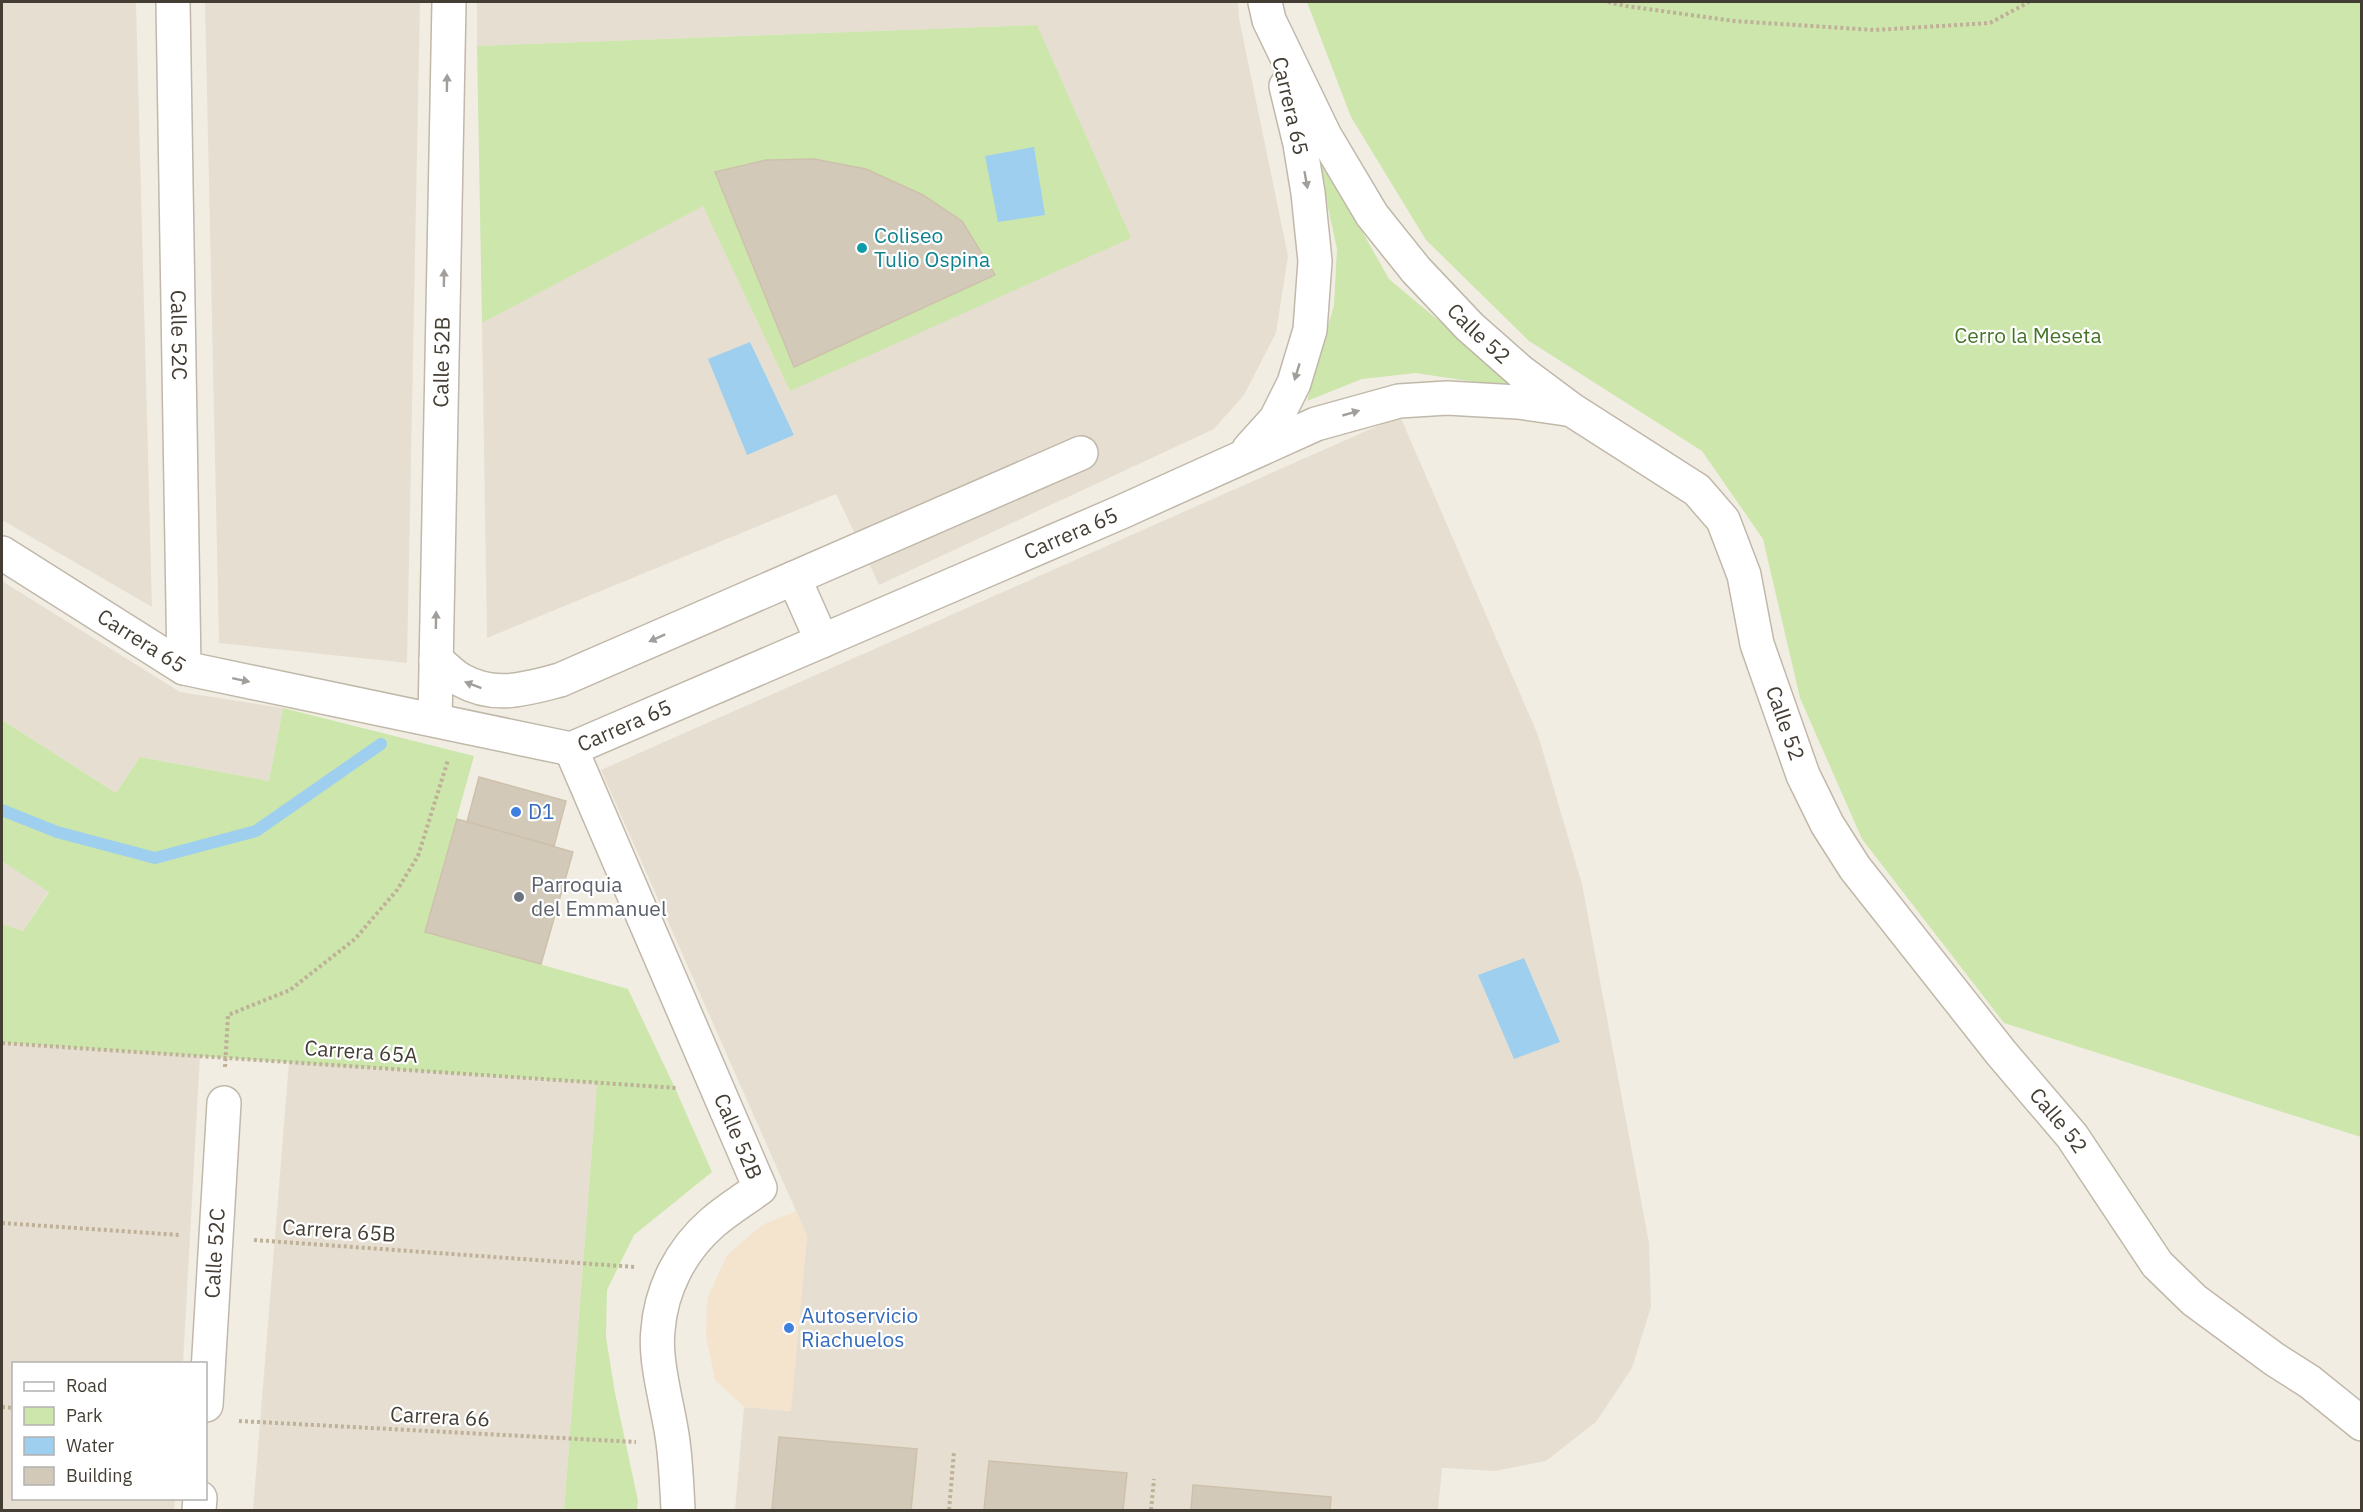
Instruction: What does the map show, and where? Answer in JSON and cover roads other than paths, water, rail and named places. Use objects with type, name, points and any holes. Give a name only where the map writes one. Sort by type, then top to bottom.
[{"type":"street","name":"Calle 52C","points":[[173,2],[184,668]]},
{"type":"street","name":"Calle 52B","points":[[446,723],[436,660],[449,2]]},
{"type":"street","name":"Carrera 65","points":[[1239,459],[1276,419],[1294,383],[1310,330],[1314,272],[1308,193],[1302,154],[1267,11]]},
{"type":"street","name":"Calle 52","points":[[1267,11],[1325,136],[1372,215],[1416,270],[1470,327],[1521,372],[1572,410],[1697,490],[1723,520],[1744,575],[1761,655],[1803,775],[1827,824],[1855,868],[2002,1054],[2072,1136],[2157,1264],[2194,1300],[2274,1359],[2310,1382],[2361,1424]]},
{"type":"street","name":"Carrera 65","points":[[2,553],[184,668],[571,749],[1316,424],[1399,401],[1447,398],[1518,402],[1572,410]]},
{"type":"street","points":[[436,660],[460,680],[487,690],[515,692],[560,680],[1081,453]]},
{"type":"street","points":[[794,578],[822,641]]},
{"type":"street","name":"Calle 52B","points":[[571,749],[760,1188],[712,1223],[674,1270],[663,1298],[657,1331],[660,1365],[674,1444],[678,1510]]},
{"type":"street","name":"Calle 52C","points":[[217,1413],[216,1238],[224,1103]]},
{"type":"water","points":[[1034,147],[1045,215],[998,222],[985,156]]},
{"type":"water","points":[[750,342],[794,435],[747,455],[708,359]]},
{"type":"water","points":[[1524,958],[1560,1042],[1514,1059],[1478,975]]},
{"type":"waterway","points":[[2,810],[57,832],[155,858],[256,831],[381,744]]},
{"type":"place","name":"Coliseo Tulio Ospina","points":[[862,248]]},
{"type":"place","name":"D1","points":[[516,812]]},
{"type":"place","name":"Parroquia del Emmanuel","points":[[519,897]]},
{"type":"place","name":"Autoservicio Riachuelos","points":[[789,1328]]},
{"type":"park label","name":"Cerro la Meseta","points":[[2028,336]]}]
